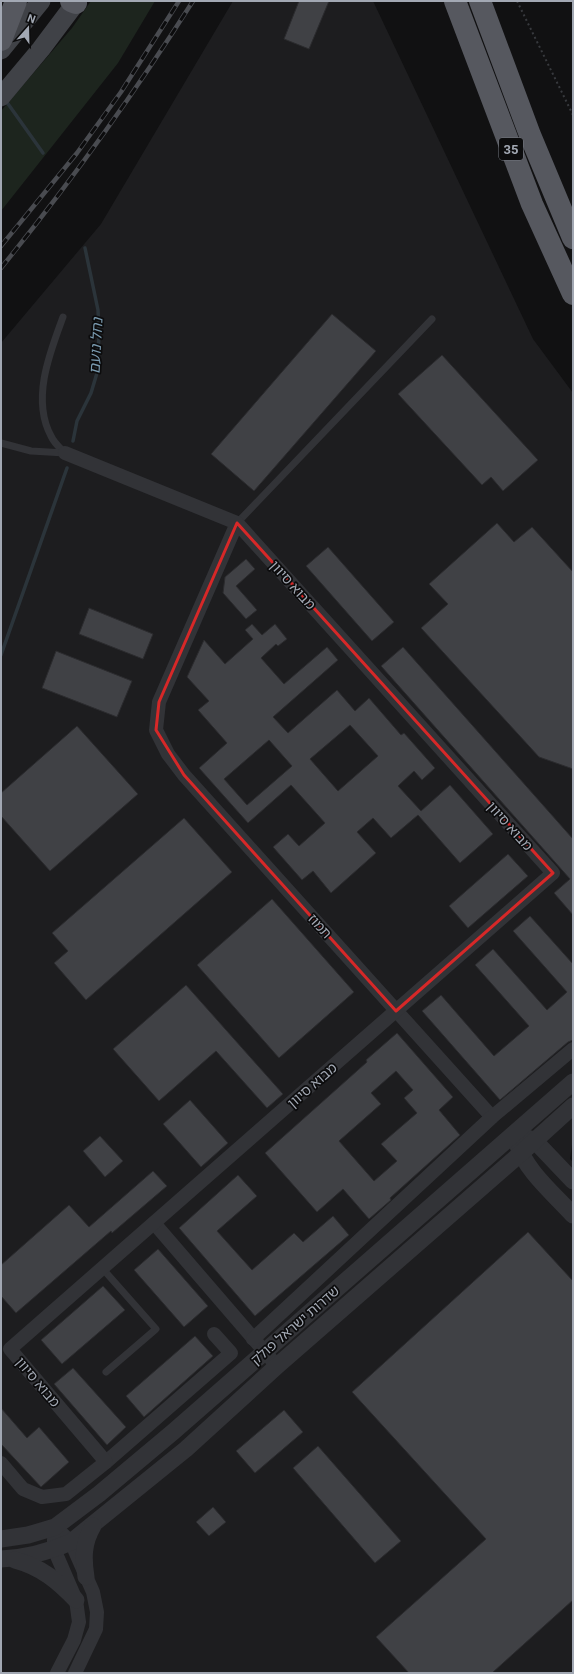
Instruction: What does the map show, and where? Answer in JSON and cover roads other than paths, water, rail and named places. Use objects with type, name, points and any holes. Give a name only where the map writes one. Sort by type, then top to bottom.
[{"type":"highway","points":[[1,40],[16,1]]},
{"type":"highway","name":"35","points":[[455,1],[532,204],[573,294]]},
{"type":"highway","name":"35","points":[[480,1],[530,135],[573,238]]},
{"type":"main road","points":[[1,50],[41,1]]},
{"type":"main road","points":[[1,97],[41,49],[75,2]]},
{"type":"street","name":"מבוא סיוון","points":[[65,452],[237,523],[553,873],[10,1349],[106,1462]]},
{"type":"street","name":"תמוז","points":[[237,523],[159,702],[156,730],[168,754],[184,774],[492,1118]]},
{"type":"street","points":[[253,1339],[492,1118],[573,1049]]},
{"type":"street","name":"שדרות ישראל פולק","points":[[1,1539],[28,1535],[55,1527],[99,1494],[167,1437],[573,1082]]},
{"type":"street","points":[[540,1146],[548,1128],[573,1106]]},
{"type":"street","points":[[514,1133],[540,1146],[573,1181]]},
{"type":"street","points":[[514,1133],[520,1154],[528,1166],[573,1215]]},
{"type":"street","name":"שדרות ישראל פולק","points":[[6,1559],[32,1556],[71,1542],[186,1449],[277,1366],[520,1154],[540,1146]]},
{"type":"street","points":[[154,1223],[277,1366]]},
{"type":"street","points":[[1,1463],[23,1489],[42,1497],[66,1494],[106,1462],[231,1353],[214,1334]]},
{"type":"street","points":[[86,1577],[84,1551],[86,1540],[94,1523]]},
{"type":"street","points":[[55,1527],[71,1542],[93,1592],[97,1612],[96,1629],[75,1673]]},
{"type":"street","points":[[55,1527],[54,1549],[76,1600],[79,1622],[74,1640],[56,1673]]},
{"type":"street","points":[[6,1559],[35,1566],[46,1572],[76,1600]]},
{"type":"lane","points":[[63,316],[48,356],[42,387],[47,427],[51,437],[65,452]]},
{"type":"lane","points":[[237,523],[432,319]]},
{"type":"lane","points":[[1,443],[31,451],[65,452]]},
{"type":"lane","points":[[102,1268],[156,1329],[106,1372]]},
{"type":"waterway","name":"נחל נועם","points":[[6,101],[43,153]]},
{"type":"waterway","name":"נחל נועם","points":[[73,441],[77,421],[91,393],[97,373],[99,335],[98,310],[85,248]]},
{"type":"waterway","name":"נחל נועם","points":[[1,655],[67,468]]},
{"type":"railway","points":[[1,246],[77,153],[121,92],[179,1]]},
{"type":"railway","points":[[1,268],[52,204],[101,138],[193,1]]}]
